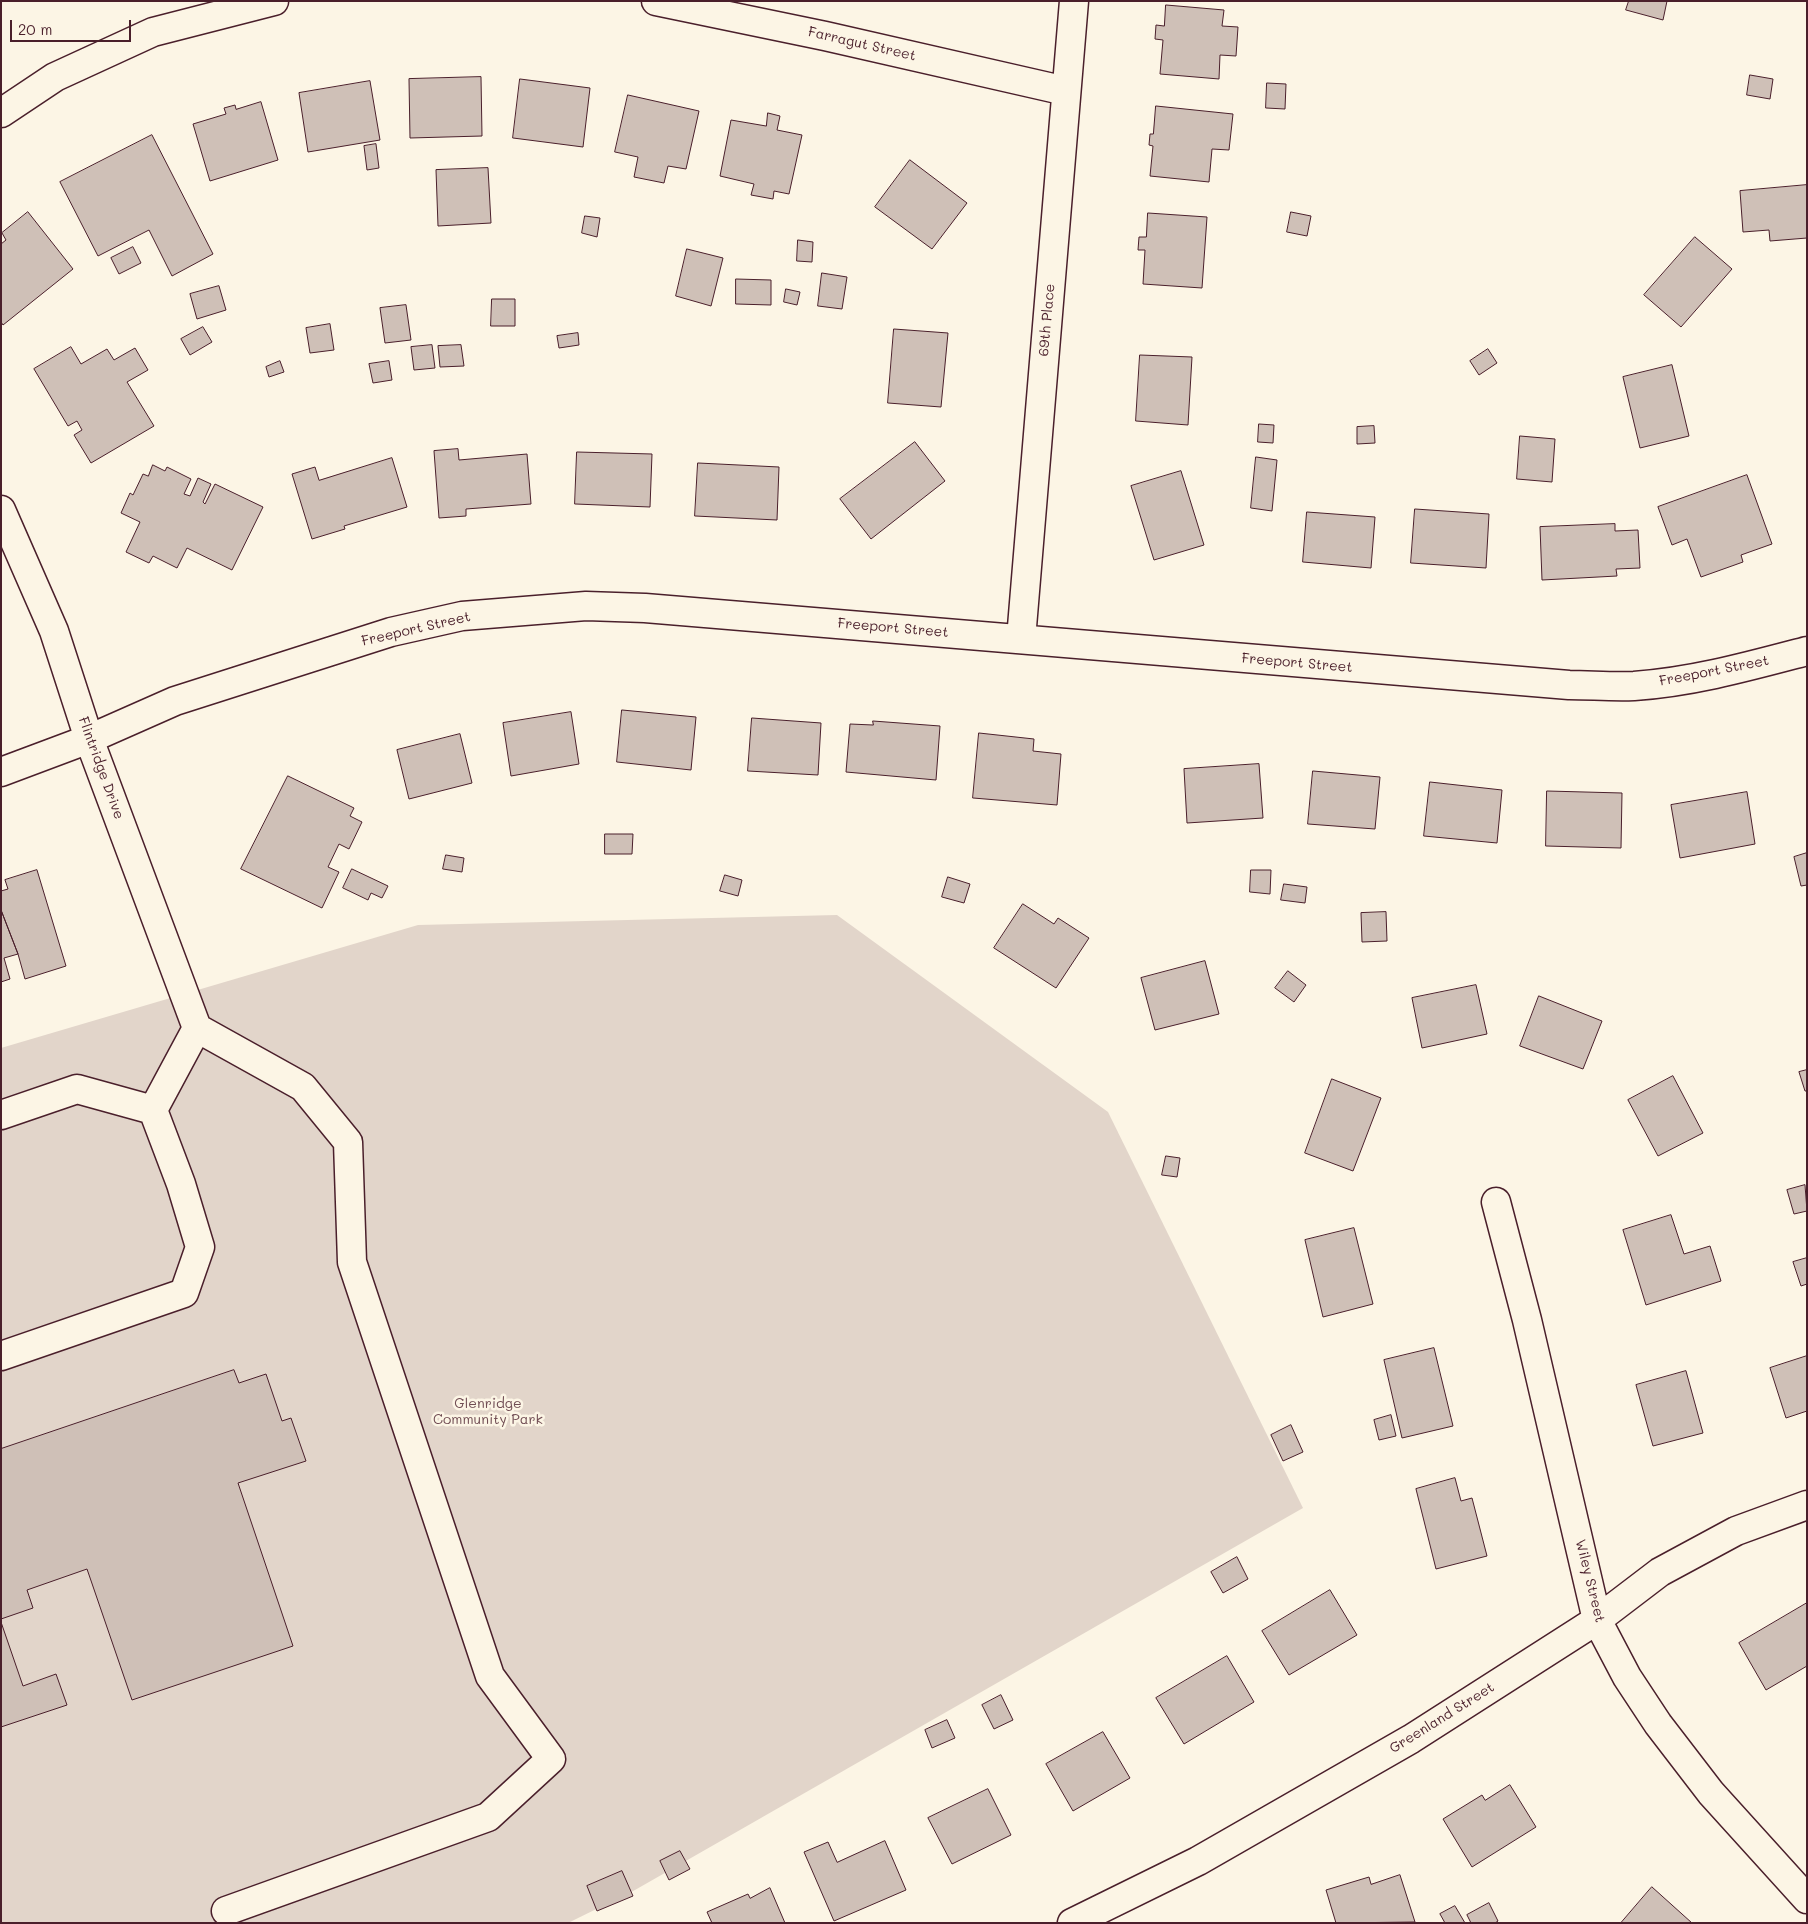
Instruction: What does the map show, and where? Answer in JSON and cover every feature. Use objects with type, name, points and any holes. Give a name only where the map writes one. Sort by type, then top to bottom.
[{"type":"street","points":[[1,113],[54,77],[153,32],[274,1]]},
{"type":"street","name":"Farragut Street","points":[[656,1],[825,36],[1066,91]]},
{"type":"street","name":"69th Place","points":[[1021,639],[1074,1]]},
{"type":"street","name":"Flintridge Drive","points":[[1,510],[54,631],[89,738],[197,1028]]},
{"type":"street","name":"Freeport Street","points":[[1,772],[89,738],[175,701],[391,632],[462,616],[586,606],[645,608],[1472,678],[1596,685],[1633,686],[1689,680],[1807,651]]},
{"type":"street","points":[[1,1356],[184,1294],[200,1247],[181,1184],[153,1110],[197,1028],[303,1087],[348,1142],[352,1262],[490,1676],[552,1759],[488,1817],[226,1911]]},
{"type":"street","points":[[1,1115],[77,1089],[153,1110]]},
{"type":"street","name":"Wiley Street","points":[[1496,1202],[1529,1329],[1597,1620],[1627,1677],[1658,1724],[1710,1793],[1807,1898]]},
{"type":"street","name":"Greenland Street","points":[[1072,1923],[1198,1861],[1411,1739],[1597,1620],[1668,1568],[1736,1531],[1807,1505]]},
{"type":"green space","name":"Glenridge Community Park","points":[[837,915],[1108,1112],[1303,1508],[635,1890],[568,1923],[1,1923],[1,1048],[418,925]]},
{"type":"building","points":[[1629,1],[1667,1],[1663,20],[1626,10]]},
{"type":"building","points":[[1166,5],[1224,10],[1222,26],[1238,27],[1236,56],[1220,55],[1219,79],[1160,74],[1163,40],[1155,39],[1156,25],[1164,26]]},
{"type":"building","points":[[1750,75],[1773,79],[1770,99],[1747,95]]},
{"type":"building","points":[[481,77],[482,136],[410,138],[409,79]]},
{"type":"building","points":[[520,79],[590,88],[583,147],[513,138]]},
{"type":"building","points":[[370,81],[380,140],[308,152],[299,93]]},
{"type":"building","points":[[1267,83],[1286,84],[1285,109],[1266,108]]},
{"type":"building","points":[[628,95],[699,111],[686,169],[668,166],[664,183],[634,177],[638,157],[615,152]]},
{"type":"building","points":[[261,102],[278,160],[210,181],[193,124],[226,114],[224,108],[235,105],[236,109]]},
{"type":"building","points":[[1156,106],[1233,114],[1229,150],[1212,149],[1209,182],[1150,176],[1153,146],[1149,145],[1150,134],[1153,134]]},
{"type":"building","points":[[768,113],[780,116],[777,130],[802,135],[789,194],[774,191],[773,199],[751,195],[754,184],[720,176],[731,120],[766,126]]},
{"type":"building","points":[[152,135],[213,254],[172,276],[149,230],[98,256],[60,182]]},
{"type":"building","points":[[376,144],[379,168],[367,170],[364,146]]},
{"type":"building","points":[[910,160],[967,203],[932,249],[875,207]]},
{"type":"building","points":[[488,168],[491,223],[438,226],[436,170]]},
{"type":"building","points":[[1807,185],[1807,238],[1770,241],[1769,230],[1743,232],[1740,191]]},
{"type":"building","points":[[28,212],[73,269],[3,325],[1,322],[1,244],[6,240],[2,233]]},
{"type":"building","points":[[1291,212],[1311,216],[1307,236],[1287,232]]},
{"type":"building","points":[[1148,213],[1207,217],[1202,288],[1143,284],[1145,250],[1138,250],[1139,237],[1146,237]]},
{"type":"building","points":[[585,216],[600,218],[597,237],[582,233]]},
{"type":"building","points":[[1695,237],[1732,269],[1681,327],[1644,295]]},
{"type":"building","points":[[798,240],[813,242],[812,262],[797,261]]},
{"type":"building","points":[[133,247],[141,263],[119,274],[111,258]]},
{"type":"building","points":[[687,249],[723,258],[711,306],[676,296]]},
{"type":"building","points":[[822,273],[847,277],[842,309],[818,306]]},
{"type":"building","points":[[736,279],[771,280],[771,305],[736,304]]},
{"type":"building","points":[[219,286],[226,310],[197,319],[190,294]]},
{"type":"building","points":[[786,289],[800,292],[797,305],[784,302]]},
{"type":"building","points":[[492,299],[515,299],[515,326],[491,326]]},
{"type":"building","points":[[406,305],[411,340],[385,343],[380,308]]},
{"type":"building","points":[[330,324],[334,350],[310,353],[306,328]]},
{"type":"building","points":[[203,327],[212,342],[190,355],[181,339]]},
{"type":"building","points":[[894,329],[948,333],[941,407],[888,403]]},
{"type":"building","points":[[578,333],[579,345],[559,348],[557,336]]},
{"type":"building","points":[[432,345],[435,368],[414,370],[411,347]]},
{"type":"building","points":[[461,345],[464,366],[440,367],[438,346]]},
{"type":"building","points":[[71,347],[81,364],[107,349],[114,360],[135,348],[148,370],[127,382],[154,426],[91,463],[74,435],[82,430],[77,421],[68,426],[34,369]]},
{"type":"building","points":[[1488,349],[1497,363],[1479,375],[1470,361]]},
{"type":"building","points":[[1140,355],[1192,357],[1188,425],[1136,421]]},
{"type":"building","points":[[280,361],[284,372],[269,377],[266,367]]},
{"type":"building","points":[[389,361],[392,380],[373,383],[369,364]]},
{"type":"building","points":[[1672,365],[1689,436],[1640,448],[1623,377]]},
{"type":"building","points":[[1259,424],[1274,425],[1273,443],[1258,442]]},
{"type":"building","points":[[1374,426],[1375,443],[1357,444],[1357,427]]},
{"type":"building","points":[[1520,436],[1555,439],[1552,482],[1517,479]]},
{"type":"building","points":[[915,442],[945,481],[871,539],[840,499]]},
{"type":"building","points":[[458,449],[459,460],[527,454],[531,504],[466,509],[466,516],[439,518],[434,451]]},
{"type":"building","points":[[577,452],[652,454],[650,507],[575,504]]},
{"type":"building","points":[[1256,457],[1277,460],[1272,511],[1251,508]]},
{"type":"building","points":[[392,458],[407,507],[344,526],[345,529],[312,539],[292,474],[315,467],[319,480]]},
{"type":"building","points":[[698,463],[779,467],[777,520],[695,516]]},
{"type":"building","points":[[153,465],[165,471],[167,467],[191,479],[184,494],[190,496],[198,478],[211,484],[203,502],[205,504],[215,484],[263,507],[232,570],[187,548],[177,568],[153,556],[149,563],[126,552],[140,522],[121,513],[130,493],[133,495],[143,474],[148,476]]},
{"type":"building","points":[[1181,471],[1204,545],[1154,560],[1131,486]]},
{"type":"building","points":[[1747,475],[1772,544],[1741,555],[1743,562],[1701,577],[1687,539],[1672,545],[1658,507]]},
{"type":"building","points":[[1415,509],[1489,514],[1486,568],[1411,563]]},
{"type":"building","points":[[1307,512],[1375,517],[1371,568],[1303,562]]},
{"type":"building","points":[[1615,524],[1615,531],[1638,530],[1640,568],[1616,569],[1617,576],[1542,580],[1540,527]]},
{"type":"building","points":[[622,710],[696,717],[691,770],[617,762]]},
{"type":"building","points":[[571,712],[579,764],[511,776],[503,723]]},
{"type":"building","points":[[752,718],[821,723],[818,775],[748,771]]},
{"type":"building","points":[[873,721],[940,726],[936,780],[846,772],[850,724],[873,725]]},
{"type":"building","points":[[979,733],[1034,739],[1033,751],[1061,754],[1057,805],[973,798]]},
{"type":"building","points":[[460,734],[472,783],[409,799],[397,750]]},
{"type":"building","points":[[1259,764],[1263,818],[1187,823],[1184,769]]},
{"type":"building","points":[[1313,771],[1380,777],[1375,829],[1308,824]]},
{"type":"building","points":[[288,776],[354,808],[350,816],[362,822],[349,849],[339,844],[328,867],[339,872],[322,908],[241,869]]},
{"type":"building","points":[[1430,782],[1502,790],[1497,843],[1424,836]]},
{"type":"building","points":[[1547,791],[1622,793],[1621,848],[1546,846]]},
{"type":"building","points":[[1747,792],[1755,844],[1680,858],[1671,805]]},
{"type":"building","points":[[605,834],[633,834],[632,854],[605,854]]},
{"type":"building","points":[[1807,853],[1807,885],[1801,886],[1794,857]]},
{"type":"building","points":[[446,855],[464,858],[462,872],[443,869]]},
{"type":"building","points":[[352,869],[388,886],[382,898],[371,893],[368,900],[343,888]]},
{"type":"building","points":[[37,870],[66,966],[25,979],[18,954],[1,910],[1,891],[8,889],[5,880]]},
{"type":"building","points":[[1251,870],[1271,870],[1270,894],[1250,892]]},
{"type":"building","points":[[725,875],[742,880],[738,896],[720,891]]},
{"type":"building","points":[[948,877],[970,884],[964,903],[942,897]]},
{"type":"building","points":[[1284,884],[1307,887],[1305,903],[1281,900]]},
{"type":"building","points":[[1023,904],[1054,924],[1058,918],[1089,938],[1056,988],[994,948]]},
{"type":"building","points":[[1,910],[18,954],[4,958],[10,979],[1,982]]},
{"type":"building","points":[[1386,912],[1387,941],[1362,942],[1361,913]]},
{"type":"building","points":[[1205,961],[1219,1014],[1155,1030],[1141,978]]},
{"type":"building","points":[[1288,971],[1306,985],[1294,1002],[1275,988]]},
{"type":"building","points":[[1476,985],[1487,1034],[1422,1048],[1412,998]]},
{"type":"building","points":[[1539,996],[1602,1021],[1583,1069],[1520,1046]]},
{"type":"building","points":[[1807,1070],[1807,1091],[1805,1091],[1799,1072]]},
{"type":"building","points":[[1673,1076],[1703,1133],[1658,1156],[1628,1100]]},
{"type":"building","points":[[1332,1079],[1381,1098],[1353,1171],[1305,1153]]},
{"type":"building","points":[[1166,1156],[1180,1158],[1177,1177],[1162,1175]]},
{"type":"building","points":[[1805,1185],[1807,1211],[1794,1214],[1787,1190]]},
{"type":"building","points":[[1671,1215],[1684,1254],[1710,1246],[1721,1281],[1646,1305],[1623,1230]]},
{"type":"building","points":[[1354,1228],[1373,1304],[1323,1317],[1305,1240]]},
{"type":"building","points":[[1807,1258],[1807,1284],[1801,1286],[1793,1262]]},
{"type":"building","points":[[1434,1348],[1453,1426],[1402,1438],[1384,1360]]},
{"type":"building","points":[[1807,1356],[1807,1411],[1786,1418],[1770,1368]]},
{"type":"building","points":[[234,1370],[239,1383],[266,1374],[282,1421],[291,1418],[306,1461],[238,1483],[293,1646],[132,1700],[87,1569],[27,1590],[33,1608],[1,1619],[1,1449]]},
{"type":"building","points":[[1686,1371],[1703,1433],[1653,1446],[1636,1385]]},
{"type":"building","points":[[1391,1415],[1396,1436],[1379,1440],[1374,1420]]},
{"type":"building","points":[[1291,1425],[1303,1452],[1283,1461],[1271,1435]]},
{"type":"building","points":[[1455,1478],[1461,1501],[1472,1498],[1487,1556],[1436,1569],[1416,1489]]},
{"type":"building","points":[[1237,1557],[1248,1579],[1223,1593],[1211,1572]]},
{"type":"building","points":[[1330,1590],[1357,1635],[1289,1675],[1262,1631]]},
{"type":"building","points":[[1807,1603],[1807,1666],[1766,1690],[1739,1643]]},
{"type":"building","points":[[1,1622],[23,1686],[56,1674],[67,1705],[1,1727]]},
{"type":"building","points":[[1227,1656],[1254,1702],[1184,1744],[1156,1698]]},
{"type":"building","points":[[1001,1695],[1013,1720],[994,1729],[982,1705]]},
{"type":"building","points":[[947,1720],[955,1738],[932,1748],[925,1730]]},
{"type":"building","points":[[1103,1732],[1130,1778],[1073,1811],[1046,1764]]},
{"type":"building","points":[[1510,1785],[1536,1827],[1472,1867],[1443,1819],[1482,1795],[1485,1800]]},
{"type":"building","points":[[988,1789],[1011,1835],[952,1864],[928,1818]]},
{"type":"building","points":[[885,1841],[906,1890],[834,1921],[804,1852],[828,1842],[837,1862]]},
{"type":"building","points":[[680,1851],[690,1869],[669,1880],[660,1861]]},
{"type":"building","points":[[622,1871],[633,1896],[597,1911],[587,1886]]},
{"type":"building","points":[[1400,1875],[1415,1922],[1336,1923],[1326,1890],[1369,1877],[1371,1884]]},
{"type":"building","points":[[1652,1887],[1692,1923],[1621,1923]]},
{"type":"building","points":[[770,1888],[785,1923],[712,1923],[707,1912],[748,1894],[750,1898]]},
{"type":"building","points":[[1489,1903],[1498,1921],[1495,1923],[1471,1923],[1467,1915]]},
{"type":"building","points":[[1455,1906],[1465,1923],[1445,1923],[1440,1914]]}]
